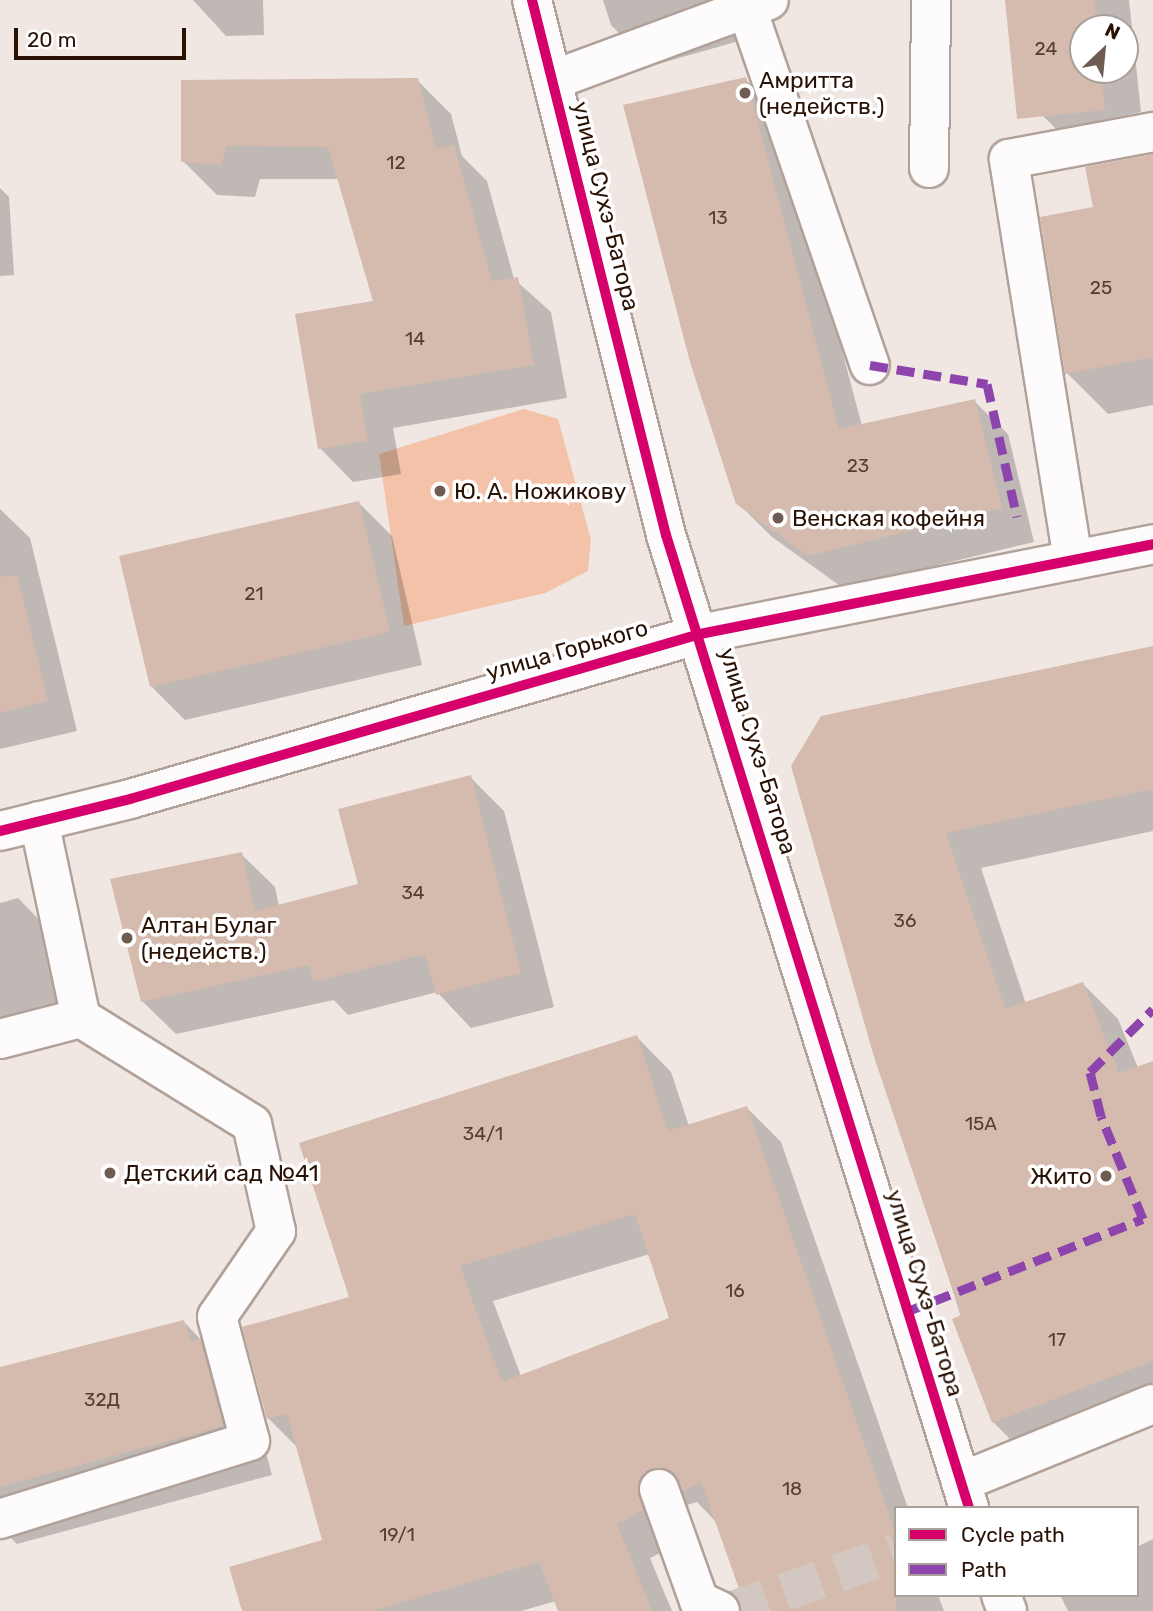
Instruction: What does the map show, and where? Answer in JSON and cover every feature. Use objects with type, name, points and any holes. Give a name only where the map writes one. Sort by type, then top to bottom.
[{"type":"street","name":"улица Сухэ-Батора","points":[[532,0],[666,535],[700,634],[965,1495]]},
{"type":"street","points":[[929,168],[931,0]]},
{"type":"street","points":[[553,80],[753,4],[870,365]]},
{"type":"street","points":[[1073,560],[1009,159],[1153,132]]},
{"type":"street","name":"улица Горького","points":[[0,831],[700,634],[1153,544]]},
{"type":"street","points":[[0,1520],[250,1441],[217,1317],[276,1231],[252,1124],[80,1018],[39,821]]},
{"type":"street","points":[[0,1040],[80,1018]]},
{"type":"street","points":[[965,1495],[1153,1404]]},
{"type":"street","points":[[659,1489],[699,1601],[720,1611]]},
{"type":"shaded area","points":[[524,409],[558,419],[591,540],[588,571],[545,593],[404,626],[379,454]]},
{"type":"building","points":[[1005,0],[1094,0],[1096,14],[1069,14],[1069,84],[1102,84],[1105,110],[1017,119]]},
{"type":"building","points":[[746,77],[839,429],[975,399],[1002,508],[808,556],[736,504],[690,362],[623,105]]},
{"type":"building","points":[[418,78],[436,149],[454,145],[492,281],[518,277],[534,365],[360,394],[368,441],[318,449],[295,314],[373,301],[328,147],[227,146],[221,165],[181,162],[181,80]]},
{"type":"building","points":[[1153,154],[1153,357],[1065,374],[1040,217],[1093,207],[1085,167]]},
{"type":"building","points":[[359,501],[390,632],[150,687],[119,556]]},
{"type":"building","points":[[17,575],[48,701],[0,713],[0,577]]},
{"type":"building","points":[[1153,646],[1153,789],[946,833],[1005,1009],[1083,982],[1119,1073],[1153,1061],[1153,1361],[992,1423],[952,1319],[961,1315],[874,1057],[791,766],[821,716]]},
{"type":"building","points":[[471,775],[521,973],[436,995],[425,954],[313,982],[309,965],[141,1002],[110,879],[242,852],[255,911],[358,884],[338,809]]},
{"type":"building","points":[[637,1035],[668,1131],[747,1106],[894,1529],[896,1611],[747,1611],[701,1482],[683,1491],[674,1473],[662,1467],[643,1474],[638,1484],[643,1510],[617,1524],[652,1611],[558,1611],[539,1562],[372,1611],[242,1611],[229,1567],[322,1540],[287,1414],[267,1419],[242,1327],[349,1297],[299,1143]],"holes":[[[635,1214],[669,1318],[502,1382],[460,1266]]]},
{"type":"building","points":[[184,1320],[190,1341],[200,1339],[223,1426],[0,1487],[0,1367]]},
{"type":"tunnel","points":[[730,1611],[894,1554]]},
{"type":"marked path","points":[[870,365],[987,384],[1017,517]]},
{"type":"marked path","points":[[908,1311],[1143,1219],[1101,1116],[1090,1072],[1153,1009]]},
{"type":"cycle path","points":[[532,0],[666,535],[968,1506]]},
{"type":"cycle path","points":[[0,831],[130,799],[700,634],[1153,544]]},
{"type":"place","name":"Амритта (недейств.)","points":[[745,93]]},
{"type":"place","name":"Ю. А. Ножикову","points":[[440,491]]},
{"type":"place","name":"Венская кофейня","points":[[778,518]]},
{"type":"place","name":"Алтан Булаг (недейств.)","points":[[127,938]]},
{"type":"place","name":"Детский сад №41","points":[[110,1173]]},
{"type":"place","name":"Жито","points":[[1106,1176]]}]
